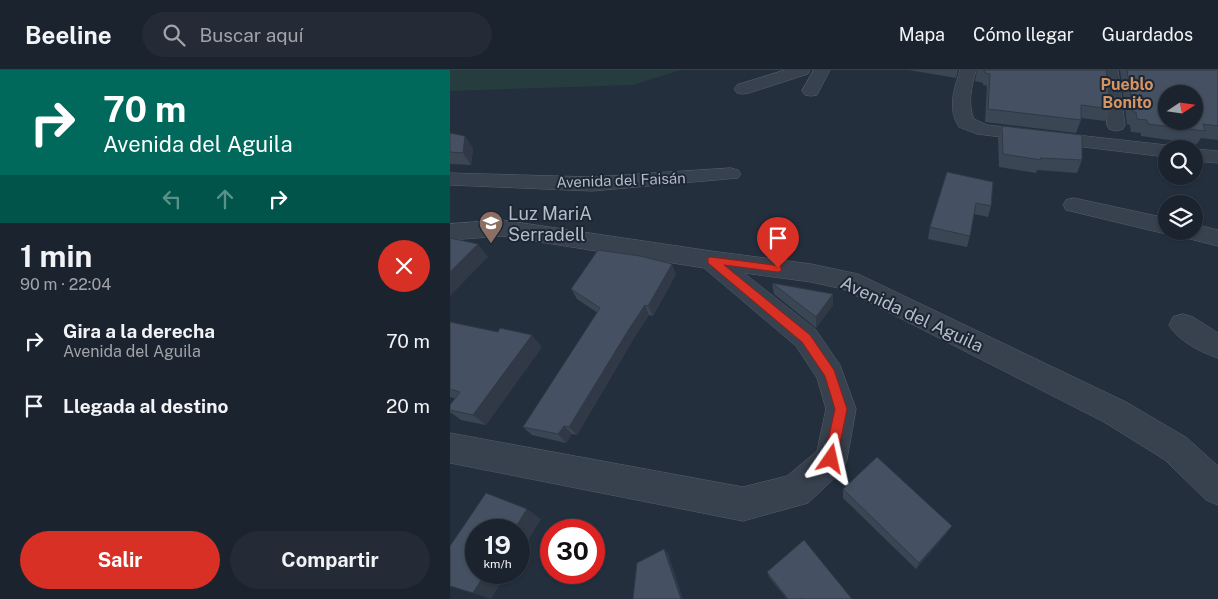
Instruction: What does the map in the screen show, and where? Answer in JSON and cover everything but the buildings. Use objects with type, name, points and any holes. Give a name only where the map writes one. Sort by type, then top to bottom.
[{"type":"street","points":[[743,89],[802,70]]},
{"type":"street","points":[[811,91],[822,70]]},
{"type":"street","points":[[968,70],[963,90],[961,114],[966,123],[984,130],[1158,151]]},
{"type":"street","points":[[1110,70],[1116,124]]},
{"type":"street","points":[[1203,156],[1218,157]]},
{"type":"street","name":"Avenida del Faisán","points":[[450,179],[592,184],[731,174]]},
{"type":"street","points":[[1074,205],[1158,224]]},
{"type":"street","name":"Avenida del Aguila","points":[[450,232],[502,228],[711,260],[811,273],[849,281],[1115,412],[1176,449],[1218,488]]},
{"type":"street","points":[[1203,234],[1218,238]]},
{"type":"street","points":[[450,448],[743,504],[796,491],[831,459],[841,409],[830,374],[806,338],[711,260]]},
{"type":"street","points":[[1183,325],[1218,346]]},
{"type":"green space","points":[[450,70],[681,70],[633,85],[450,91]]},
{"type":"place","name":"Luz MariA Serradell","points":[[491,244]]},
{"type":"district","name":"Pueblo Bonito","points":[[1127,93]]},
{"type":"route","points":[[778,268],[711,260],[806,338],[830,374],[841,409],[831,459]]}]
